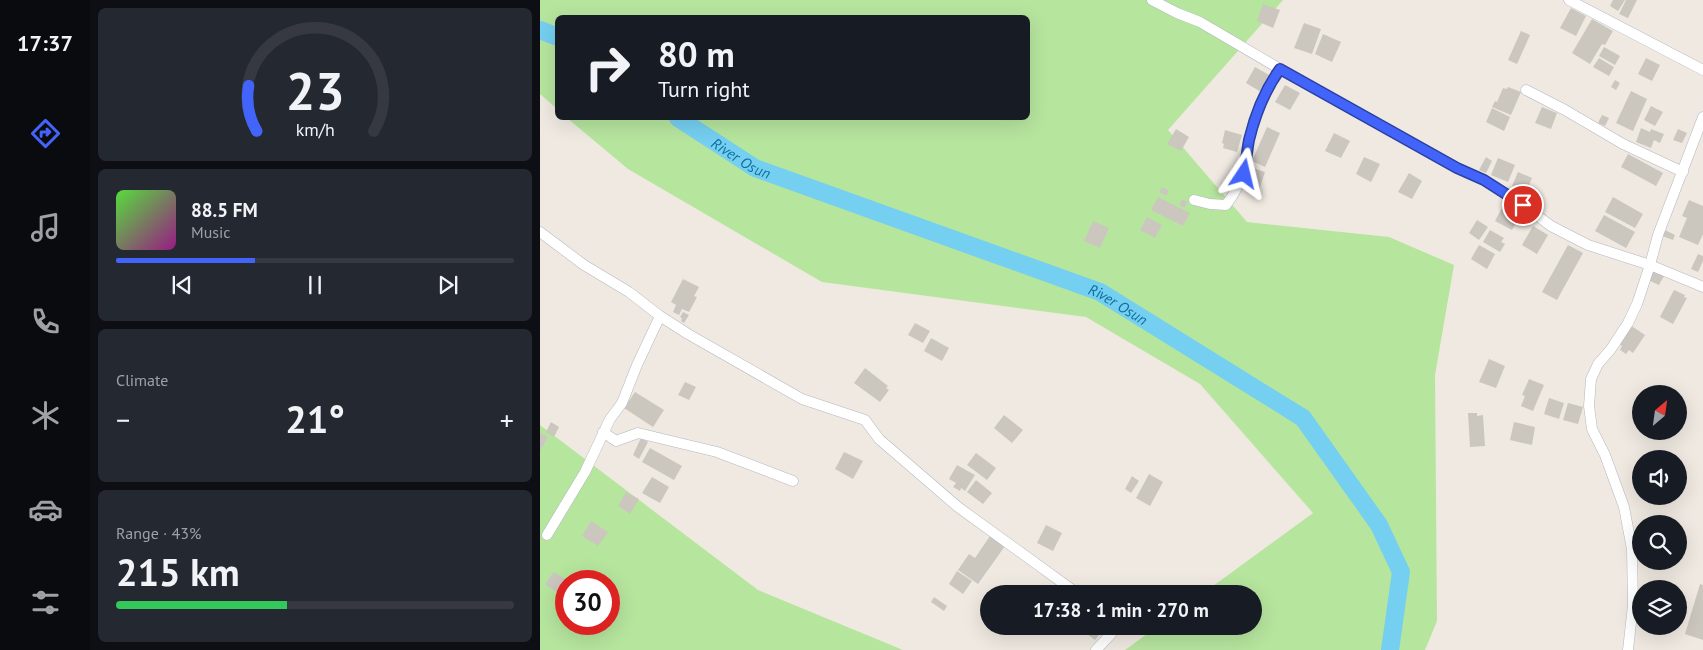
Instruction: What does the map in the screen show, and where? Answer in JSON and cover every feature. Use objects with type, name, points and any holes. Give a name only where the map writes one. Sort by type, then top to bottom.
[{"type":"street","points":[[1152,0],[1200,22],[1457,168],[1484,180],[1551,226],[1588,245],[1650,265],[1703,287]]},
{"type":"street","points":[[1569,0],[1703,70]]},
{"type":"street","points":[[1194,200],[1226,205],[1236,192],[1244,174],[1249,141],[1257,115],[1268,86],[1280,69]]},
{"type":"street","points":[[1526,90],[1623,144],[1683,172]]},
{"type":"street","points":[[1633,650],[1628,650],[1633,605],[1632,549],[1624,507],[1605,455],[1592,429],[1589,406],[1592,379],[1598,364],[1611,349],[1628,323],[1650,265],[1658,235],[1703,117]]},
{"type":"street","points":[[540,232],[584,265],[629,292],[660,316],[688,334],[802,399],[865,420],[879,439],[958,507],[1066,585]]},
{"type":"street","points":[[547,535],[585,472],[610,419],[622,404],[636,365],[660,316]]},
{"type":"street","points":[[603,432],[616,441],[638,433],[717,452],[793,481]]},
{"type":"street","points":[[1096,650],[1110,635]]},
{"type":"green space","points":[[540,0],[1283,0],[1168,130],[1247,222],[1389,237],[1454,265],[1435,375],[1437,621],[1425,650],[1125,650],[1146,635],[1262,635],[1262,585],[1214,585],[1313,513],[1200,384],[1086,317],[822,282],[628,169],[569,120],[1030,120],[1030,15],[555,15],[555,107],[540,94]]},
{"type":"green space","points":[[540,425],[758,590],[903,650],[540,650]]},
{"type":"building","points":[[1613,0],[1625,0],[1618,11],[1610,6]]},
{"type":"building","points":[[1626,0],[1637,0],[1628,18],[1619,14]]},
{"type":"building","points":[[1263,4],[1280,10],[1273,28],[1257,21]]},
{"type":"building","points":[[1571,8],[1586,16],[1576,36],[1560,28]]},
{"type":"building","points":[[1592,19],[1613,31],[1605,45],[1602,44],[1590,64],[1572,53]]},
{"type":"building","points":[[1304,23],[1321,29],[1312,54],[1294,48]]},
{"type":"building","points":[[1521,31],[1530,35],[1517,64],[1508,60]]},
{"type":"building","points":[[1323,34],[1341,42],[1332,62],[1315,54]]},
{"type":"building","points":[[1604,47],[1620,56],[1615,65],[1599,56]]},
{"type":"building","points":[[1599,58],[1614,67],[1609,76],[1593,67]]},
{"type":"building","points":[[1646,58],[1660,65],[1652,81],[1638,74]]},
{"type":"building","points":[[1255,67],[1271,76],[1261,92],[1246,83]]},
{"type":"building","points":[[1615,80],[1620,83],[1616,90],[1611,87]]},
{"type":"building","points":[[1285,85],[1300,93],[1290,110],[1275,102]]},
{"type":"building","points":[[1508,87],[1521,92],[1511,115],[1492,107],[1495,101],[1497,102],[1503,88],[1507,89]]},
{"type":"building","points":[[1631,91],[1647,99],[1633,131],[1616,123]]},
{"type":"building","points":[[1651,106],[1663,112],[1655,126],[1644,120]]},
{"type":"building","points":[[1542,107],[1557,113],[1551,129],[1535,123]]},
{"type":"building","points":[[1492,108],[1510,117],[1504,131],[1486,122]]},
{"type":"building","points":[[1602,115],[1609,118],[1605,126],[1598,123]]},
{"type":"building","points":[[1267,127],[1280,133],[1265,167],[1252,161]]},
{"type":"building","points":[[1641,128],[1650,132],[1651,129],[1664,134],[1660,143],[1654,140],[1651,148],[1636,142]]},
{"type":"building","points":[[1176,129],[1189,137],[1181,151],[1167,144]]},
{"type":"building","points":[[1678,129],[1687,133],[1682,143],[1673,140]]},
{"type":"building","points":[[1225,130],[1242,135],[1237,152],[1223,148],[1224,144],[1222,143]]},
{"type":"building","points":[[1334,133],[1350,141],[1341,158],[1325,151]]},
{"type":"building","points":[[1628,154],[1663,173],[1656,186],[1621,167]]},
{"type":"building","points":[[1364,157],[1380,164],[1371,182],[1356,174]]},
{"type":"building","points":[[1486,157],[1492,161],[1486,173],[1479,170]]},
{"type":"building","points":[[1498,158],[1515,165],[1508,182],[1491,175]]},
{"type":"building","points":[[1250,167],[1265,172],[1259,190],[1244,185]]},
{"type":"building","points":[[1518,172],[1532,178],[1526,192],[1512,186]]},
{"type":"building","points":[[1409,173],[1422,181],[1412,199],[1398,192]]},
{"type":"building","points":[[1162,187],[1169,191],[1166,196],[1159,192]]},
{"type":"building","points":[[1158,197],[1190,213],[1183,226],[1151,210]]},
{"type":"building","points":[[1613,197],[1643,214],[1635,228],[1605,212]]},
{"type":"building","points":[[1182,199],[1188,202],[1184,208],[1179,205]]},
{"type":"building","points":[[1689,200],[1703,206],[1703,234],[1698,245],[1679,237],[1687,218],[1682,216]]},
{"type":"building","points":[[1503,206],[1520,215],[1512,230],[1495,221]]},
{"type":"building","points":[[1604,215],[1635,232],[1626,248],[1595,231]]},
{"type":"building","points":[[1147,217],[1162,225],[1155,238],[1140,230]]},
{"type":"building","points":[[1477,220],[1488,227],[1479,240],[1469,233]]},
{"type":"building","points":[[1093,221],[1109,228],[1100,248],[1084,241]]},
{"type":"building","points":[[1533,226],[1548,235],[1537,254],[1522,245]]},
{"type":"building","points":[[1490,230],[1504,238],[1501,242],[1505,244],[1500,252],[1483,242]]},
{"type":"building","points":[[1665,230],[1675,235],[1673,240],[1662,236]]},
{"type":"building","points":[[1479,245],[1495,254],[1487,269],[1471,259]]},
{"type":"building","points":[[1568,245],[1583,253],[1557,300],[1542,292]]},
{"type":"building","points":[[1698,254],[1703,256],[1703,261],[1698,272],[1691,269]]},
{"type":"building","points":[[1653,271],[1664,276],[1659,285],[1648,280]]},
{"type":"building","points":[[683,279],[699,287],[694,296],[697,297],[689,312],[682,309],[679,315],[673,312],[676,305],[671,302]]},
{"type":"building","points":[[1674,290],[1685,295],[1684,297],[1687,298],[1673,324],[1660,317]]},
{"type":"building","points":[[683,312],[689,315],[684,323],[680,317]]},
{"type":"building","points":[[915,323],[930,331],[923,343],[908,335]]},
{"type":"building","points":[[1630,325],[1645,335],[1633,353],[1629,350],[1626,354],[1620,350],[1622,346],[1618,343]]},
{"type":"building","points":[[931,338],[949,348],[942,361],[924,351]]},
{"type":"building","points":[[1489,359],[1505,366],[1496,388],[1479,382]]},
{"type":"building","points":[[865,368],[888,386],[886,388],[889,390],[880,402],[854,383]]},
{"type":"building","points":[[1529,379],[1544,385],[1533,411],[1521,406],[1525,396],[1522,395]]},
{"type":"building","points":[[685,382],[696,387],[689,400],[678,395]]},
{"type":"building","points":[[635,392],[664,410],[653,427],[624,408]]},
{"type":"building","points":[[1549,398],[1564,403],[1559,419],[1544,414]]},
{"type":"building","points":[[1568,403],[1583,407],[1578,424],[1563,420]]},
{"type":"building","points":[[1468,413],[1477,413],[1477,416],[1483,415],[1485,446],[1470,447]]},
{"type":"building","points":[[1004,415],[1023,430],[1012,443],[994,428]]},
{"type":"building","points":[[551,422],[559,427],[554,437],[546,432]]},
{"type":"building","points":[[1514,422],[1535,427],[1532,445],[1510,440]]},
{"type":"building","points":[[540,433],[548,437],[540,451]]},
{"type":"building","points":[[641,438],[648,442],[639,459],[633,455]]},
{"type":"building","points":[[650,448],[682,466],[674,480],[642,462]]},
{"type":"building","points":[[844,452],[863,461],[853,479],[835,469]]},
{"type":"building","points":[[976,453],[996,468],[987,480],[967,465]]},
{"type":"building","points":[[957,465],[975,475],[965,491],[961,488],[960,491],[953,487],[956,483],[949,479]]},
{"type":"building","points":[[1149,474],[1163,482],[1150,506],[1136,498]]},
{"type":"building","points":[[1132,476],[1139,481],[1131,493],[1125,489]]},
{"type":"building","points":[[652,477],[669,487],[660,503],[642,493]]},
{"type":"building","points":[[976,480],[992,493],[983,504],[967,492]]},
{"type":"building","points":[[626,492],[639,499],[630,514],[618,506]]},
{"type":"building","points":[[591,521],[608,532],[598,546],[582,536]]},
{"type":"building","points":[[1046,525],[1062,533],[1053,551],[1037,543]]},
{"type":"building","points":[[990,536],[1005,546],[978,584],[958,570],[969,554],[975,558]]},
{"type":"building","points":[[957,571],[972,581],[963,594],[949,584]]},
{"type":"building","points":[[554,572],[555,573],[555,591],[545,584]]},
{"type":"building","points":[[1700,584],[1703,585],[1703,640],[1687,635],[1687,627]]},
{"type":"building","points":[[934,597],[947,606],[944,611],[931,602]]},
{"type":"building","points":[[1088,635],[1099,635],[1095,640]]},
{"type":"waterway","name":"River Osun","points":[[540,30],[555,36]]},
{"type":"waterway","name":"River Osun","points":[[681,120],[755,168],[1100,292],[1303,418],[1379,525],[1401,572],[1390,650]]},
{"type":"route","points":[[1244,174],[1249,141],[1257,115],[1268,86],[1280,69],[1457,168],[1484,180],[1523,205]]}]
